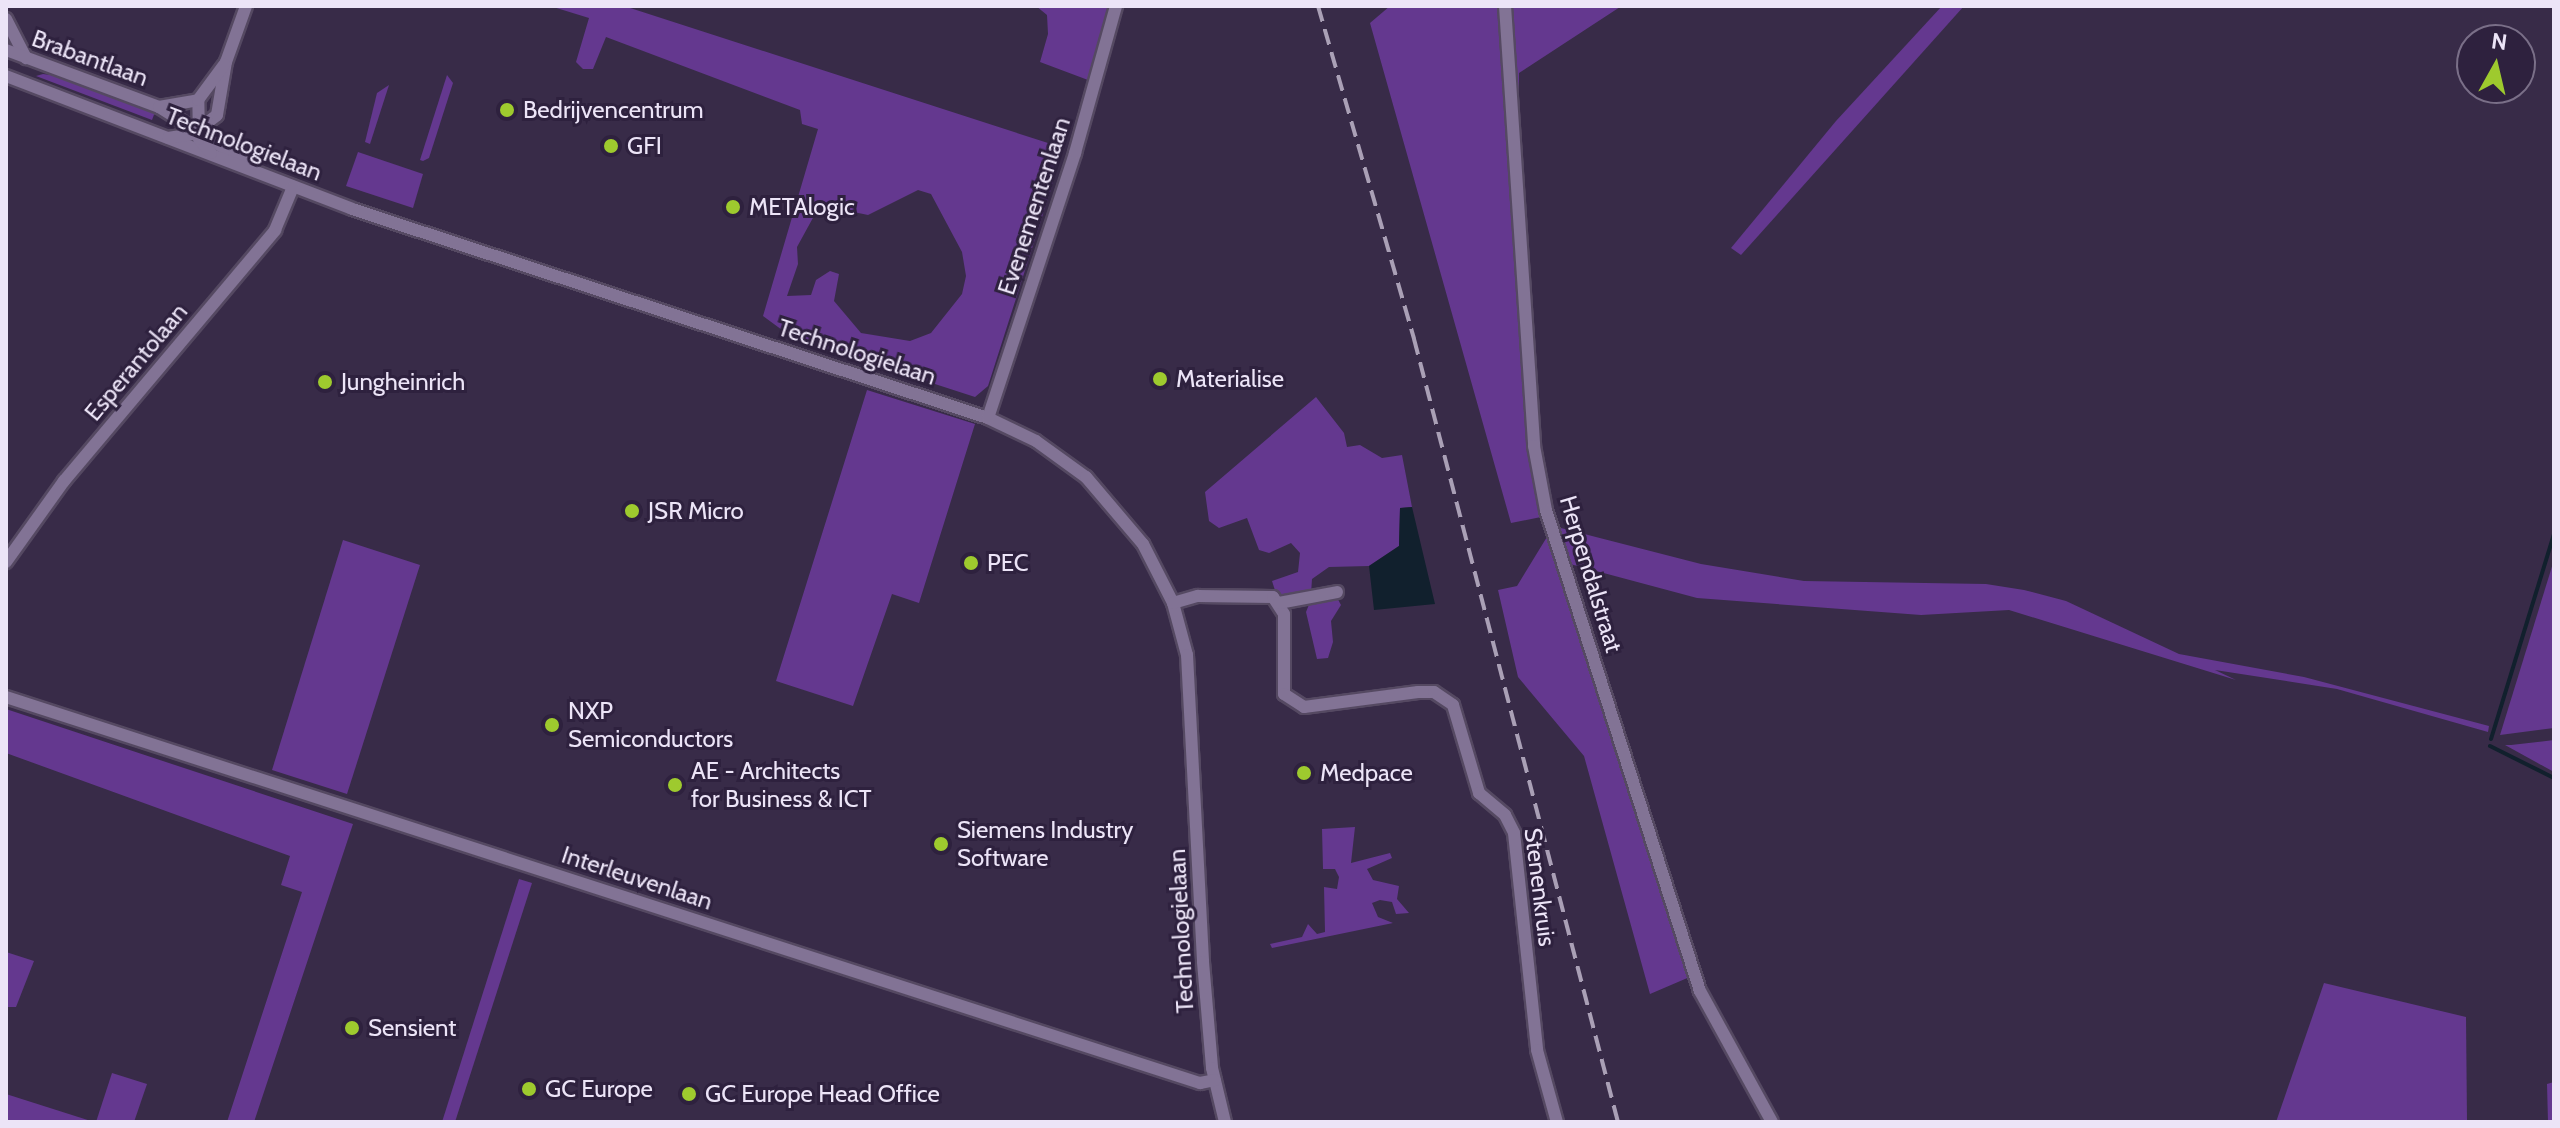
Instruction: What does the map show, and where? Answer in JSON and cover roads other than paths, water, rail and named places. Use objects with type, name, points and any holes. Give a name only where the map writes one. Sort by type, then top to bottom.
[{"type":"street","points":[[223,144],[216,130],[217,115],[226,62],[246,6]]},
{"type":"street","name":"Evenementenlaan","points":[[988,418],[1075,153],[1116,6]]},
{"type":"street","name":"Herpendalstraat","points":[[1505,6],[1534,446],[1546,510],[1700,991],[1772,1122]]},
{"type":"street","points":[[6,19],[26,58]]},
{"type":"street","name":"Brabantlaan","points":[[6,50],[159,107],[199,128],[259,173]]},
{"type":"street","points":[[213,155],[199,139],[198,100],[226,62]]},
{"type":"street","name":"Technologielaan","points":[[6,76],[293,187],[988,418],[1036,441],[1086,477],[1143,544],[1173,603],[1187,655],[1194,732],[1203,962],[1215,1080]]},
{"type":"street","name":"Brabantlaan","points":[[159,107],[198,100]]},
{"type":"street","points":[[167,138],[199,128],[217,115]]},
{"type":"street","name":"Esperantolaan","points":[[6,562],[64,481],[275,230],[293,187]]},
{"type":"street","points":[[1173,603],[1198,596],[1261,595],[1279,603],[1337,592]]},
{"type":"street","name":"Stenenkruis","points":[[1279,603],[1284,614],[1281,683],[1291,702],[1304,707],[1434,692],[1453,705],[1479,793],[1505,815],[1514,833],[1537,1050],[1557,1122]]},
{"type":"street","name":"Interleuvenlaan","points":[[6,697],[1200,1083],[1215,1080]]},
{"type":"street","points":[[1215,1080],[1225,1122]]},
{"type":"water","points":[[1412,507],[1435,604],[1374,610],[1369,566],[1399,546],[1400,508]]},
{"type":"waterway","points":[[2491,739],[2554,534]]},
{"type":"waterway","points":[[2490,746],[2554,778]]},
{"type":"railway","points":[[1318,6],[1414,339],[1618,1122]]},
{"type":"place","name":"Bedrijvencentrum","points":[[507,110]]},
{"type":"place","name":"GFI","points":[[611,146]]},
{"type":"place","name":"METAlogic","points":[[733,207]]},
{"type":"place","name":"Materialise","points":[[1160,379]]},
{"type":"place","name":"Jungheinrich","points":[[325,382]]},
{"type":"place","name":"JSR Micro","points":[[632,511]]},
{"type":"place","name":"PEC","points":[[971,563]]},
{"type":"place","name":"NXP Semiconductors","points":[[552,725]]},
{"type":"place","name":"Medpace","points":[[1304,773]]},
{"type":"place","name":"AE - Architects for Business & ICT","points":[[675,785]]},
{"type":"place","name":"Siemens Industry Software","points":[[941,844]]},
{"type":"place","name":"Sensient","points":[[352,1028]]},
{"type":"place","name":"GC Europe","points":[[529,1089]]},
{"type":"place","name":"GC Europe Head Office","points":[[689,1094]]}]
